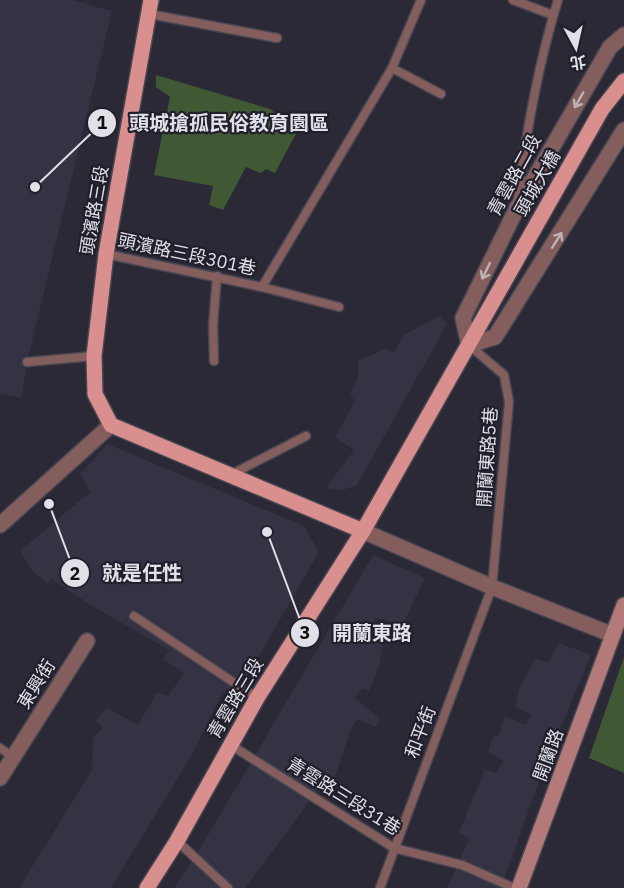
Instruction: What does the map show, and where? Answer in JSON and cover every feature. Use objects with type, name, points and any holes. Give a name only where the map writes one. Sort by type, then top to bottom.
[{"type":"main road","name":"頭濱路三段","points":[[111,425],[95,394],[94,356],[106,254],[150,7]]},
{"type":"main road","name":"頭城大橋","points":[[469,345],[602,109],[624,81]]},
{"type":"main road","points":[[111,425],[363,531],[469,345]]},
{"type":"main road","name":"青雲路三段","points":[[147,888],[177,841],[229,744],[363,531]]},
{"type":"street","name":"青雲路二段","points":[[469,345],[463,318],[517,208],[610,47],[624,35]]},
{"type":"street","points":[[469,345],[495,338],[624,130]]},
{"type":"street","points":[[0,525],[111,425]]},
{"type":"street","points":[[363,531],[492,588],[613,635]]},
{"type":"street","name":"開蘭路","points":[[519,888],[624,605]]},
{"type":"street","name":"東興街","points":[[0,778],[6,753],[87,641]]},
{"type":"lane","name":"頭濱路三段301巷","points":[[262,287],[392,68],[421,0]]},
{"type":"lane","points":[[513,0],[553,15]]},
{"type":"lane","points":[[517,208],[524,153],[541,60],[558,0]]},
{"type":"lane","points":[[150,7],[277,38]]},
{"type":"lane","points":[[392,68],[441,94]]},
{"type":"lane","name":"頭濱路三段301巷","points":[[106,254],[217,276],[339,307]]},
{"type":"lane","points":[[214,361],[213,326],[217,276]]},
{"type":"lane","name":"開蘭東路5巷","points":[[469,345],[504,375],[509,402],[492,588]]},
{"type":"lane","points":[[27,362],[94,356]]},
{"type":"lane","points":[[230,475],[306,436]]},
{"type":"lane","name":"和平街","points":[[380,888],[492,588]]},
{"type":"lane","points":[[134,616],[257,698]]},
{"type":"lane","name":"青雲路三段31巷","points":[[229,744],[394,848],[462,866],[514,888]]},
{"type":"lane","points":[[177,841],[228,888]]},
{"type":"shaded area","points":[[0,0],[73,0],[112,11],[27,362],[21,398],[0,394]]},
{"type":"shaded area","points":[[439,316],[447,324],[357,485],[343,490],[326,488],[354,450],[335,437],[355,401],[350,395],[358,378],[358,361],[385,349],[395,353],[402,336]]},
{"type":"shaded area","points":[[107,444],[304,526],[319,552],[245,680],[222,693],[194,751],[111,888],[19,888],[92,770],[93,738],[103,727],[95,722],[106,707],[138,725],[157,692],[168,696],[184,673],[163,659],[169,650],[92,606],[52,579],[48,584],[33,572],[20,551],[90,492],[80,474]]},
{"type":"shaded area","points":[[373,555],[425,578],[403,624],[375,618],[374,625],[386,632],[379,667],[369,691],[362,688],[355,698],[380,719],[376,727],[358,719],[351,729],[331,788],[318,790],[245,888],[174,888],[198,852]]},
{"type":"shaded area","points":[[559,643],[591,655],[542,773],[501,888],[447,888],[469,839],[459,832],[485,769],[496,773],[503,761],[488,751],[494,734],[498,737],[505,716],[526,725],[531,715],[515,707],[519,689],[535,659],[548,662]]},
{"type":"green space","points":[[156,75],[270,109],[298,130],[275,173],[266,169],[261,173],[246,167],[223,210],[209,205],[213,186],[154,175],[170,97],[156,87]]},
{"type":"green space","points":[[624,657],[624,773],[589,758]]},
{"type":"place","name":"頭城搶孤民俗教育園區","points":[[35,187]]},
{"type":"place","name":"就是任性","points":[[49,504]]},
{"type":"place","name":"開蘭東路","points":[[267,532]]}]
